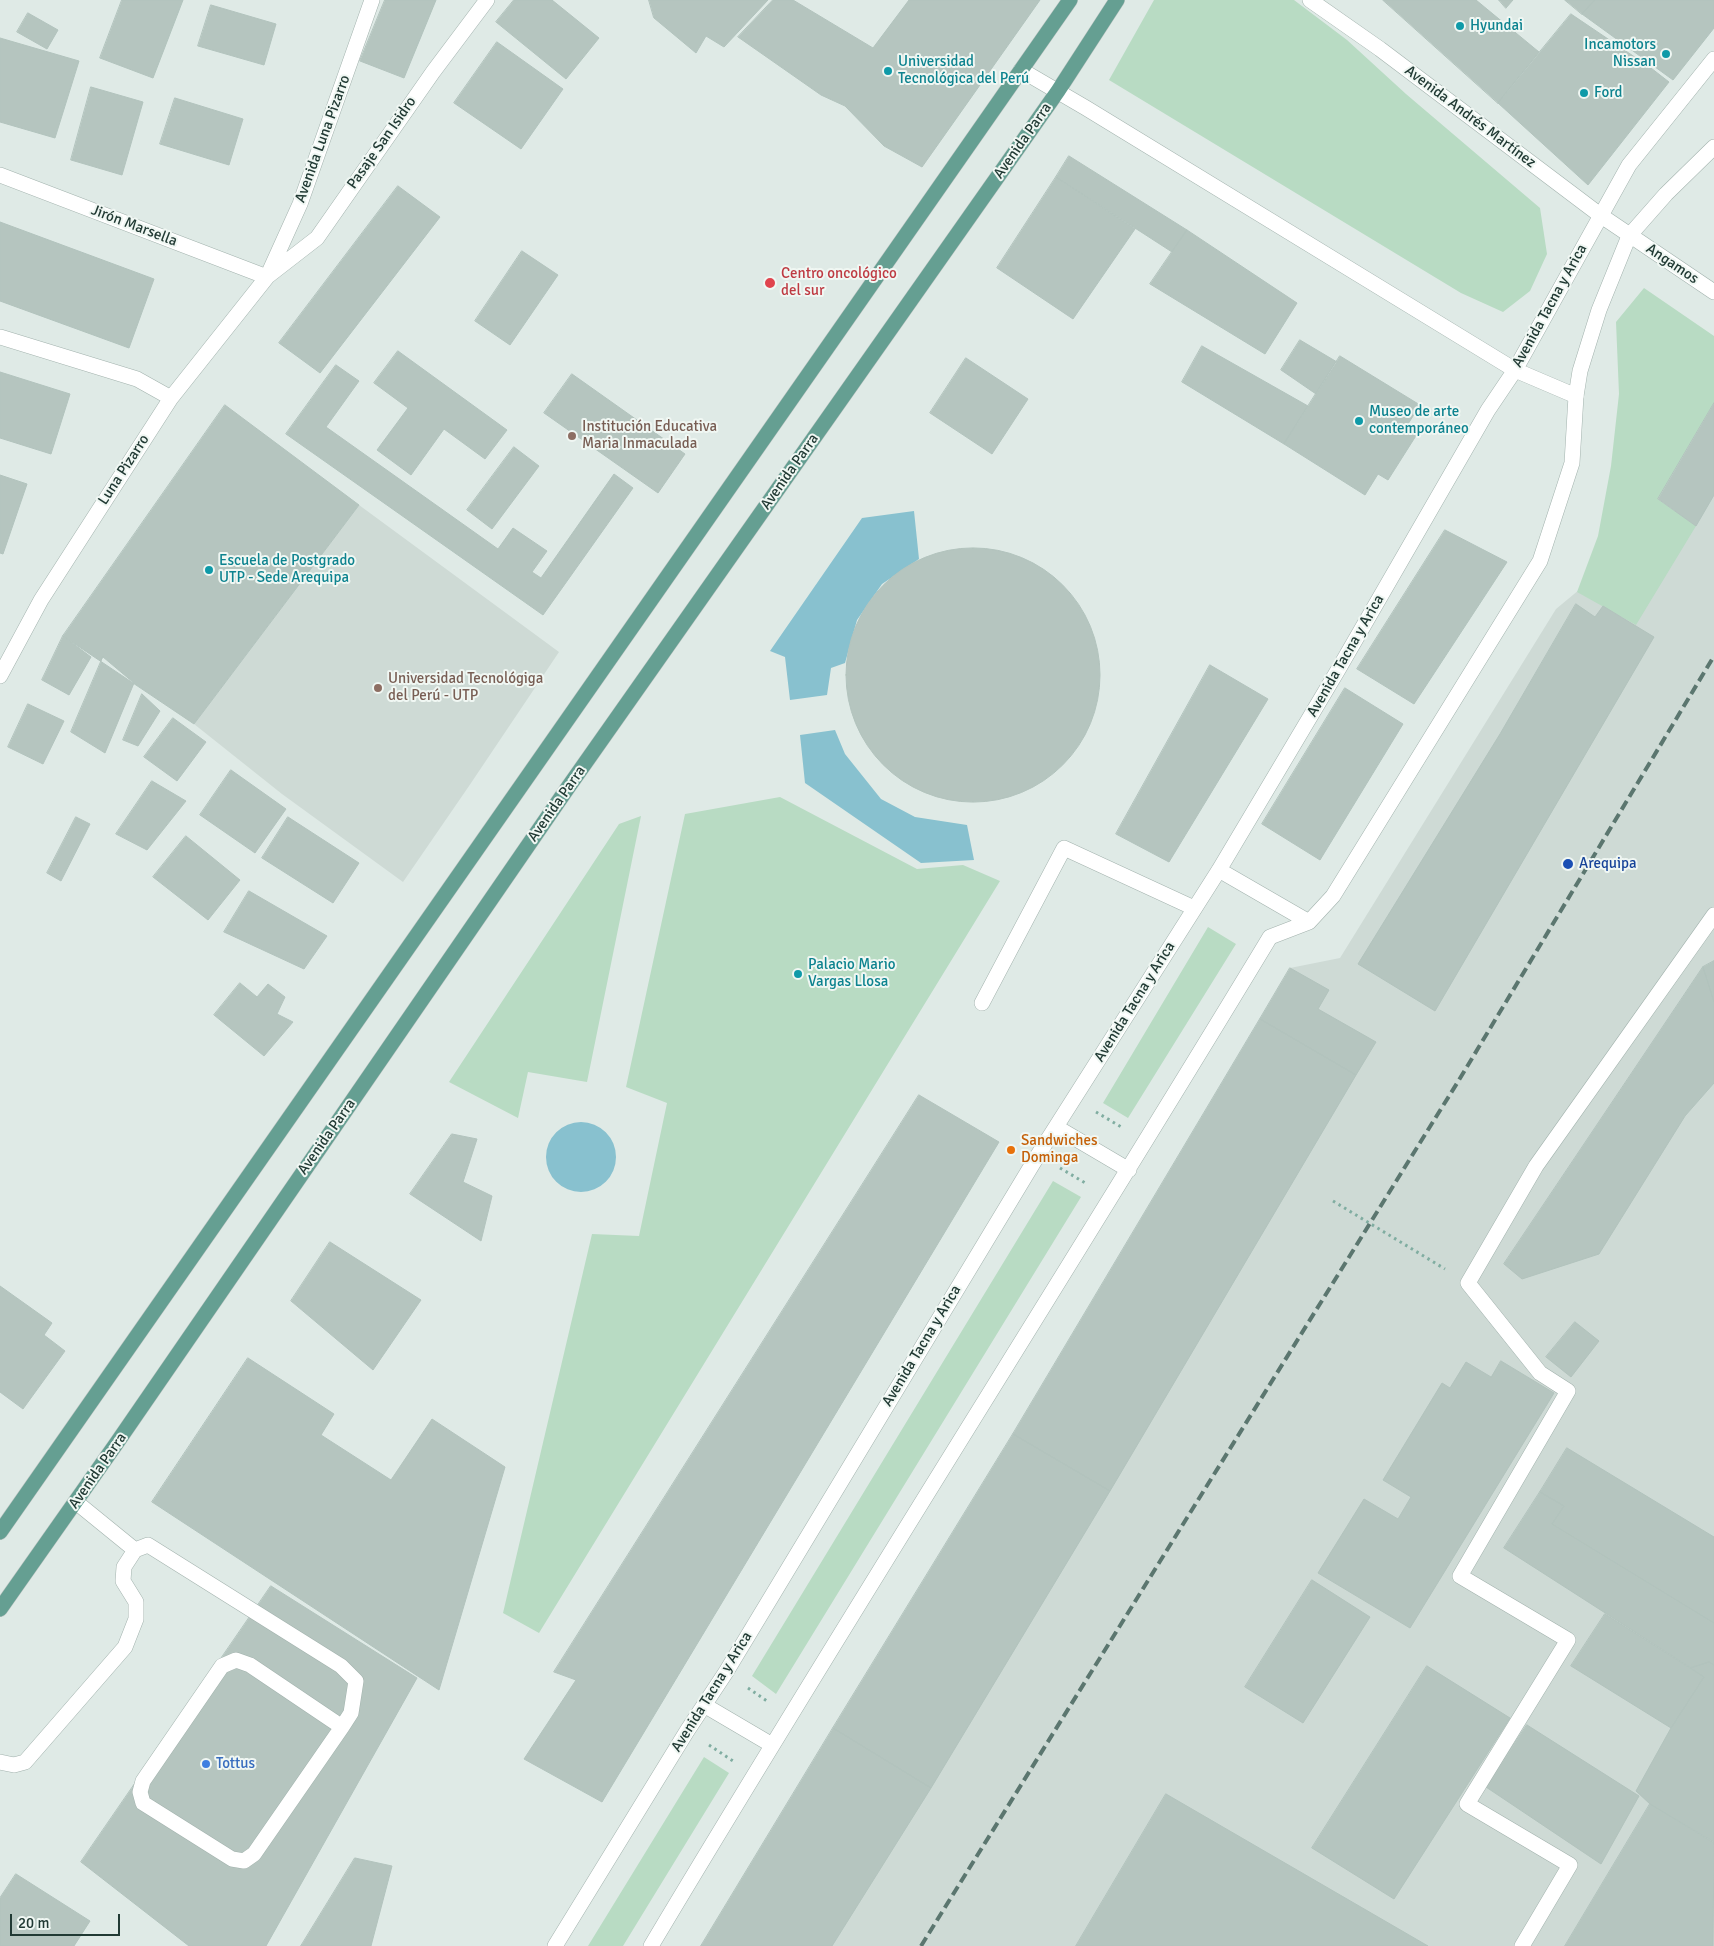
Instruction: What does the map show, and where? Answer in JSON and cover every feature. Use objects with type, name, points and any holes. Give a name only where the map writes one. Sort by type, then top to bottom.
[{"type":"main road","points":[[0,1532],[1070,0]]},
{"type":"main road","name":"Avenida Parra","points":[[0,1609],[76,1502],[569,786],[1058,91],[1117,0]]},
{"type":"street","name":"Avenida Luna Pizarro","points":[[267,276],[300,204],[372,0]]},
{"type":"street","name":"Pasaje San Isidro","points":[[267,276],[317,238],[427,80],[487,0]]},
{"type":"street","name":"Avenida Andrés Martínez","points":[[1310,0],[1380,49],[1629,236]]},
{"type":"street","name":"Avenida Tacna y Arica","points":[[556,1946],[726,1672],[1038,1154],[1219,870],[1338,670],[1488,410],[1515,370],[1629,165],[1714,59]]},
{"type":"street","points":[[1021,70],[1515,370],[1576,396]]},
{"type":"street","points":[[651,1946],[772,1744],[1130,1170],[1270,937],[1309,922],[1333,896],[1540,561],[1572,464],[1576,396],[1580,371],[1599,310],[1629,236],[1666,194],[1714,147]]},
{"type":"street","name":"Jirón Marsella","points":[[0,175],[267,276]]},
{"type":"street","name":"Angamos","points":[[1629,236],[1714,292]]},
{"type":"street","name":"Luna Pizarro","points":[[0,676],[41,600],[171,398],[267,276]]},
{"type":"street","points":[[0,337],[137,379],[171,398]]},
{"type":"street","points":[[982,1003],[1064,848],[1194,908]]},
{"type":"street","points":[[1219,870],[1309,922]]},
{"type":"street","points":[[1522,1946],[1570,1865],[1467,1804],[1568,1640],[1460,1576],[1568,1391],[1540,1372],[1468,1283],[1536,1166],[1714,915]]},
{"type":"street","points":[[1056,1127],[1130,1170]]},
{"type":"street","points":[[76,1502],[135,1550]]},
{"type":"street","points":[[0,1762],[14,1765],[25,1762],[125,1648],[136,1619],[136,1602],[123,1582],[124,1567],[135,1550],[148,1545],[341,1666],[356,1681],[351,1713],[342,1727],[254,1854],[244,1861],[232,1859],[143,1803],[140,1792],[143,1781],[222,1666],[236,1660],[250,1665],[342,1727]]},
{"type":"street","points":[[704,1705],[772,1744]]},
{"type":"path","points":[[1096,1112],[1125,1129]]},
{"type":"path","points":[[1060,1168],[1092,1188]]},
{"type":"path","points":[[1333,1201],[1468,1283]]},
{"type":"path","points":[[745,1686],[771,1704]]},
{"type":"path","points":[[709,1744],[738,1764]]},
{"type":"shaded area","points":[[1714,478],[1714,1946],[701,1946],[1013,1434],[1290,968],[1340,958],[1556,609]]},
{"type":"shaded area","name":"Universidad Tecnológiga del Perú - UTP","points":[[359,505],[559,652],[403,882],[282,794],[194,724]]},
{"type":"green space","points":[[1154,0],[1294,0],[1347,40],[1406,94],[1540,208],[1547,254],[1530,291],[1503,312],[1461,293],[1109,80]]},
{"type":"green space","points":[[1644,288],[1714,336],[1714,403],[1658,499],[1696,526],[1636,625],[1577,592],[1598,536],[1611,466],[1619,394],[1616,322]]},
{"type":"green space","points":[[780,797],[917,869],[963,865],[1000,881],[539,1633],[503,1613],[592,1234],[639,1236],[667,1103],[626,1087],[685,814]]},
{"type":"green space","points":[[641,816],[587,1082],[528,1072],[518,1118],[449,1082],[619,824]]},
{"type":"green space","points":[[1208,927],[1236,944],[1128,1118],[1103,1103]]},
{"type":"green space","points":[[1053,1181],[1081,1197],[776,1694],[752,1676]]},
{"type":"green space","points":[[704,1757],[729,1773],[623,1946],[588,1946]]},
{"type":"water","points":[[914,511],[919,559],[882,584],[857,620],[845,663],[831,668],[827,695],[790,700],[785,657],[770,651],[862,518]]},
{"type":"water","points":[[835,730],[845,754],[881,799],[915,817],[967,825],[974,860],[921,863],[805,783],[800,735]]},
{"type":"water","points":[[574,1122],[588,1122],[601,1127],[611,1137],[616,1150],[616,1164],[611,1177],[601,1187],[588,1192],[574,1192],[561,1187],[551,1177],[546,1164],[546,1150],[551,1137],[561,1127]]},
{"type":"building","points":[[122,0],[183,0],[153,78],[100,58]]},
{"type":"building","points":[[385,0],[436,0],[404,78],[360,61]]},
{"type":"building","points":[[514,0],[552,0],[599,38],[566,79],[496,22]]},
{"type":"building","points":[[649,0],[768,0],[724,47],[706,36],[696,53],[654,18]]},
{"type":"building","name":"Universidad Tecnológica del Perú","points":[[773,0],[793,0],[873,48],[909,0],[1040,0],[922,167],[884,146],[845,106],[821,95],[738,37]]},
{"type":"building","name":"Hyundai","points":[[1383,0],[1476,0],[1539,52],[1498,103]]},
{"type":"building","points":[[1499,0],[1513,0],[1506,8]]},
{"type":"building","points":[[1565,0],[1595,0],[1582,14]]},
{"type":"building","name":"Incamotors Nissan","points":[[1595,0],[1714,0],[1714,28],[1673,80],[1582,14]]},
{"type":"building","points":[[211,5],[276,24],[264,65],[198,46]]},
{"type":"building","points":[[28,13],[58,30],[47,49],[17,32]]},
{"type":"building","name":"Ford","points":[[1571,14],[1669,82],[1588,185],[1498,103]]},
{"type":"building","points":[[0,38],[79,61],[55,138],[0,122]]},
{"type":"building","points":[[497,42],[563,89],[521,149],[454,103]]},
{"type":"building","points":[[91,87],[143,102],[122,175],[71,160]]},
{"type":"building","points":[[175,98],[243,119],[229,165],[160,144]]},
{"type":"building","points":[[1069,156],[1187,230],[1172,252],[1056,177]]},
{"type":"building","points":[[1056,177],[1135,229],[1073,319],[997,268]]},
{"type":"building","points":[[398,186],[440,217],[320,373],[279,343]]},
{"type":"building","points":[[0,222],[154,279],[129,348],[0,301]]},
{"type":"building","points":[[1187,230],[1297,303],[1265,354],[1150,284]]},
{"type":"building","points":[[522,251],[558,275],[510,345],[475,321]]},
{"type":"building","points":[[1300,340],[1337,362],[1316,394],[1281,370]]},
{"type":"building","points":[[1202,346],[1308,406],[1284,444],[1182,382]]},
{"type":"building","points":[[398,351],[507,430],[485,459],[444,429],[411,475],[377,450],[408,408],[374,383]]},
{"type":"building","name":"Museo de arte contemporáneo","points":[[1340,356],[1420,405],[1408,424],[1419,431],[1388,480],[1378,474],[1365,495],[1284,444]]},
{"type":"building","points":[[966,358],[1028,399],[992,454],[930,413]]},
{"type":"building","points":[[336,365],[359,381],[326,427],[498,549],[513,528],[547,551],[532,572],[541,578],[614,474],[633,488],[543,615],[286,434]]},
{"type":"building","points":[[0,372],[70,394],[51,454],[0,438]]},
{"type":"building","points":[[572,374],[685,454],[658,493],[544,413]]},
{"type":"building","points":[[1714,403],[1714,495],[1696,526],[1658,499]]},
{"type":"building","name":"Escuela de Postgrado UTP - Sede Arequipa","points":[[225,405],[359,505],[194,724],[63,636]]},
{"type":"building","points":[[514,447],[539,466],[492,529],[467,510]]},
{"type":"building","points":[[0,475],[27,484],[3,554],[0,553]]},
{"type":"building","points":[[1445,530],[1507,562],[1414,704],[1357,669]]},
{"type":"building","points":[[973,548],[998,551],[1021,558],[1033,563],[1063,585],[1085,615],[1090,627],[1097,650],[1100,675],[1097,700],[1090,723],[1085,735],[1063,765],[1033,787],[1021,792],[998,799],[973,802],[948,799],[925,792],[913,787],[883,765],[861,735],[856,723],[849,700],[846,675],[849,650],[856,627],[861,615],[883,585],[913,563],[925,558],[948,551]]},
{"type":"building","points":[[1576,604],[1595,617],[1603,606],[1654,637],[1435,1011],[1358,964],[1500,734]]},
{"type":"building","points":[[63,636],[91,657],[69,695],[42,680]]},
{"type":"building","points":[[103,657],[134,683],[105,753],[71,732]]},
{"type":"building","points":[[1210,665],[1268,699],[1169,862],[1116,834]]},
{"type":"building","points":[[1345,688],[1403,724],[1320,860],[1262,824]]},
{"type":"building","points":[[142,694],[160,711],[138,746],[123,740]]},
{"type":"building","points":[[28,704],[64,721],[43,764],[8,747]]},
{"type":"building","points":[[173,718],[206,742],[177,781],[144,757]]},
{"type":"building","points":[[231,770],[286,809],[255,853],[200,815]]},
{"type":"building","points":[[152,781],[186,801],[147,850],[116,834]]},
{"type":"building","points":[[76,817],[90,824],[61,881],[47,873]]},
{"type":"building","points":[[288,817],[359,863],[333,903],[262,858]]},
{"type":"building","points":[[186,836],[240,880],[208,920],[153,877]]},
{"type":"building","points":[[249,891],[327,936],[304,969],[224,932]]},
{"type":"building","points":[[1714,961],[1714,1002],[1703,967]]},
{"type":"building","points":[[1703,967],[1714,1002],[1714,1083],[1685,1116],[1599,1254],[1522,1279],[1504,1264]]},
{"type":"building","points":[[1290,968],[1329,990],[1318,1009],[1376,1042],[1356,1075],[1260,1019]]},
{"type":"building","points":[[240,983],[257,997],[268,984],[285,997],[277,1014],[293,1022],[264,1056],[214,1015]]},
{"type":"building","points":[[1260,1019],[1356,1075],[1110,1491],[1013,1434]]},
{"type":"building","points":[[919,1095],[999,1142],[602,1802],[524,1759],[576,1680],[554,1672]]},
{"type":"building","points":[[452,1134],[477,1139],[463,1182],[492,1196],[481,1241],[410,1194]]},
{"type":"building","points":[[330,1242],[421,1300],[373,1370],[291,1301]]},
{"type":"building","points":[[0,1286],[52,1323],[44,1335],[65,1351],[23,1409],[0,1392]]},
{"type":"building","points":[[1575,1322],[1599,1341],[1571,1377],[1546,1357]]},
{"type":"building","points":[[248,1358],[334,1414],[321,1435],[391,1480],[432,1419],[505,1467],[439,1690],[152,1502]]},
{"type":"building","points":[[1501,1361],[1554,1393],[1410,1628],[1318,1573],[1364,1499],[1398,1519],[1411,1497],[1383,1480],[1442,1383],[1450,1388],[1466,1362],[1491,1377]]},
{"type":"building","points":[[1013,1434],[1110,1491],[931,1788],[833,1728]]},
{"type":"building","points":[[1567,1448],[1714,1537],[1714,1623],[1552,1524],[1564,1506],[1540,1492]]},
{"type":"building","points":[[1540,1492],[1564,1506],[1552,1524],[1714,1623],[1714,1665],[1709,1662],[1691,1668],[1504,1548]]},
{"type":"building","points":[[1312,1580],[1370,1617],[1303,1723],[1245,1687]]},
{"type":"building","points":[[271,1586],[417,1678],[266,1946],[189,1946],[81,1862]]},
{"type":"building","points":[[1605,1614],[1704,1677],[1671,1728],[1571,1666]]},
{"type":"building","points":[[1709,1662],[1714,1665],[1714,1843],[1650,1804],[1636,1791],[1671,1728],[1704,1677],[1691,1668]]},
{"type":"building","points":[[1427,1666],[1510,1718],[1394,1899],[1312,1848]]},
{"type":"building","points":[[1527,1725],[1639,1796],[1601,1864],[1486,1787]]},
{"type":"building","points":[[833,1728],[931,1788],[832,1946],[701,1946]]},
{"type":"building","points":[[1166,1794],[1428,1946],[1076,1946]]},
{"type":"building","points":[[1650,1804],[1714,1842],[1713,1946],[1565,1946]]},
{"type":"building","points":[[355,1858],[392,1866],[371,1946],[301,1946]]},
{"type":"building","points":[[16,1874],[90,1921],[74,1946],[0,1946],[0,1898]]},
{"type":"railway","points":[[921,1946],[1459,1080],[1714,656]]},
{"type":"place","name":"Hyundai","points":[[1460,26]]},
{"type":"place","name":"Incamotors Nissan","points":[[1666,54]]},
{"type":"place","name":"Universidad Tecnológica del Perú","points":[[888,71]]},
{"type":"place","name":"Ford","points":[[1584,93]]},
{"type":"place","name":"Centro oncológico del sur","points":[[770,283]]},
{"type":"place","name":"Museo de arte contemporáneo","points":[[1359,421]]},
{"type":"place","name":"Institución Educativa Maria Inmaculada","points":[[572,436]]},
{"type":"place","name":"Escuela de Postgrado UTP - Sede Arequipa","points":[[209,570]]},
{"type":"place","name":"Universidad Tecnológiga del Perú - UTP","points":[[378,688]]},
{"type":"place","name":"Arequipa","points":[[1568,864]]},
{"type":"place","name":"Palacio Mario Vargas Llosa","points":[[798,974]]},
{"type":"place","name":"Sandwiches Dominga","points":[[1011,1150]]},
{"type":"place","name":"Tottus","points":[[206,1764]]}]
